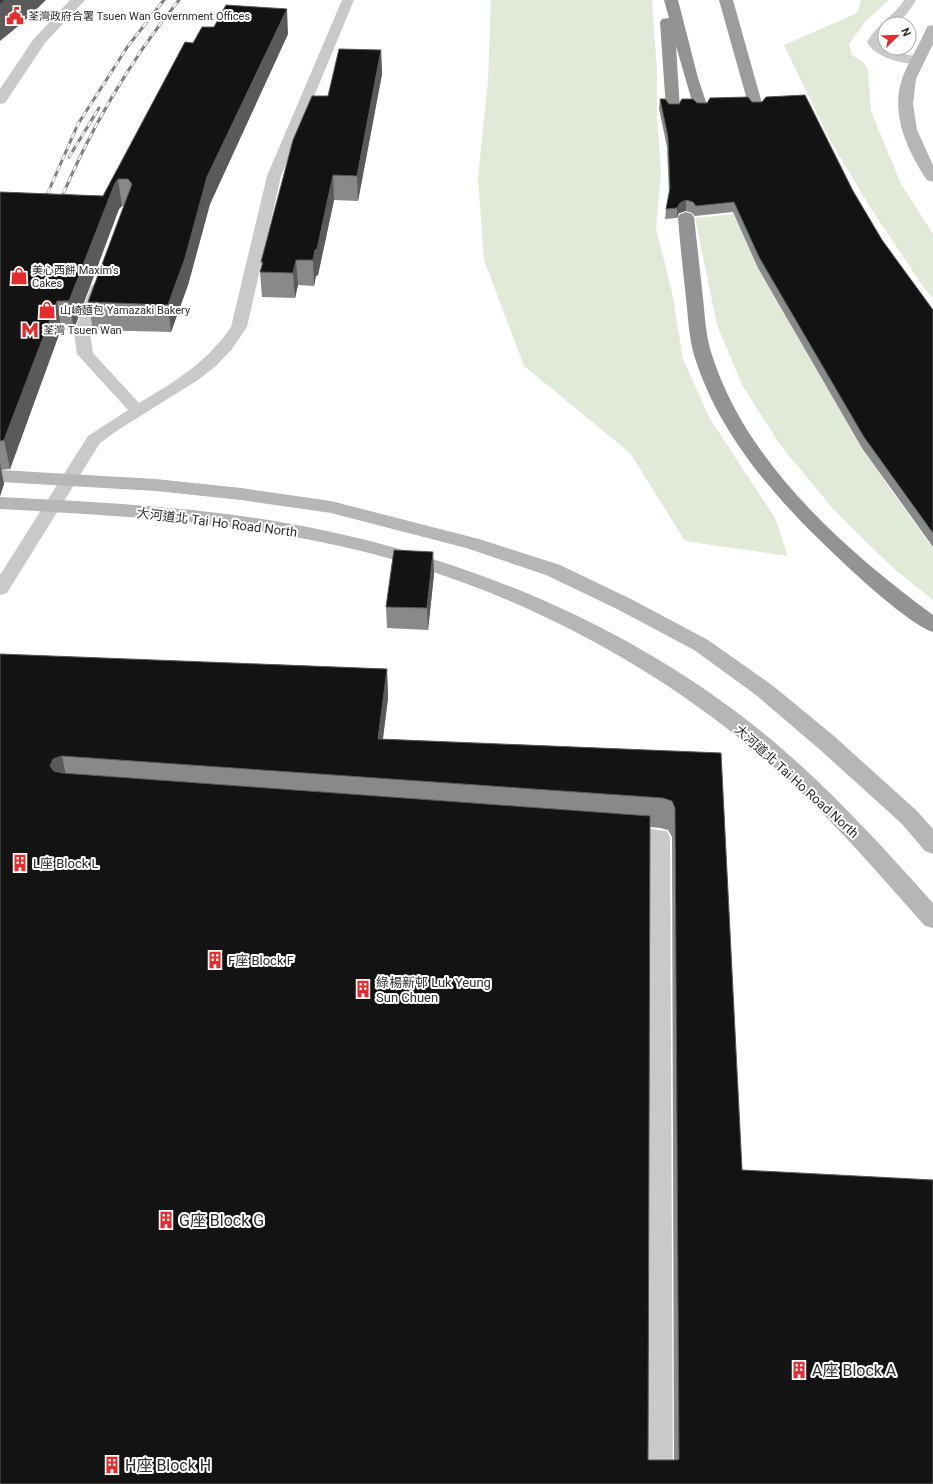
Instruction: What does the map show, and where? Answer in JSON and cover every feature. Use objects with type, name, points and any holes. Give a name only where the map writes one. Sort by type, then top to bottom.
[{"type":"highway","points":[[669,0],[701,108]]},
{"type":"highway","points":[[669,0],[667,23],[673,109]]},
{"type":"highway","points":[[726,0],[756,107]]},
{"type":"highway","points":[[686,217],[698,332],[704,356],[721,401],[732,421],[757,456],[789,496],[829,537],[884,587],[933,625]]},
{"type":"main road","points":[[933,29],[909,79],[906,108],[911,133],[923,162],[933,177]]},
{"type":"main road","points":[[0,476],[156,485],[241,494],[331,508],[472,543],[553,570],[624,604],[708,649],[764,690],[826,742],[909,817],[933,845]]},
{"type":"main road","name":"大河道北 Tai Ho Road North","points":[[0,503],[190,516],[319,536],[377,550],[457,574],[503,591],[557,615],[608,641],[650,665],[738,726],[830,808],[878,856],[933,919]]},
{"type":"street","points":[[0,100],[40,40],[78,0]]},
{"type":"lane","points":[[0,589],[94,440],[109,428],[137,410],[176,388],[207,364],[231,341],[239,327],[274,176],[348,0]]},
{"type":"lane","points":[[897,16],[904,10],[910,0]]},
{"type":"lane","points":[[877,34],[873,42],[877,48]]},
{"type":"lane","points":[[896,56],[918,60]]},
{"type":"lane","points":[[103,275],[82,333],[85,354],[137,410]]},
{"type":"lane","points":[[604,833],[660,837],[659,1484]]},
{"type":"green space","points":[[491,0],[652,0],[657,70],[657,114],[661,173],[656,228],[672,292],[683,359],[709,417],[775,518],[788,556],[685,541],[630,453],[524,366],[484,260],[478,178],[488,79]]},
{"type":"green space","points":[[861,0],[889,0],[866,21],[849,44],[852,55],[863,62],[868,70],[871,111],[901,184],[933,234],[933,298],[924,288],[870,207],[830,140],[784,45],[857,13]]},
{"type":"green space","points":[[733,214],[839,408],[888,486],[933,548],[933,600],[894,569],[835,511],[781,446],[742,385],[717,325],[695,218]]},
{"type":"building","points":[[226,5],[287,9],[207,177],[185,258],[168,305],[88,302],[132,184],[128,179],[118,179],[115,183],[69,301],[57,301],[4,440],[0,441],[0,192],[103,196],[185,42],[193,43],[202,27],[214,27]]},
{"type":"building","points":[[339,49],[381,50],[357,176],[333,175],[317,249],[315,250],[313,260],[296,260],[293,273],[260,272],[263,262],[261,262],[293,140],[312,96],[328,96]]},
{"type":"building","points":[[805,95],[853,191],[882,240],[933,310],[933,533],[864,437],[759,257],[734,202],[696,206],[693,202],[686,200],[680,203],[677,208],[666,209],[670,188],[668,137],[660,99],[665,99],[669,104],[679,104],[682,99],[693,99],[697,103],[707,103],[710,98],[748,97],[752,102],[762,102],[766,97]]},
{"type":"building","points":[[394,550],[433,552],[427,608],[386,607]]},
{"type":"building","name":"綠楊新邨 Luk Yeung Sun Chuen","points":[[0,654],[387,669],[378,739],[721,753],[742,1170],[933,1180],[933,1484],[0,1484]],"holes":[[[62,756],[663,798],[672,801],[675,808],[679,1459],[648,1460],[650,816],[62,773],[54,771],[50,766],[53,759]]]},
{"type":"railway","points":[[43,204],[78,124],[128,46],[164,0]]},
{"type":"railway","points":[[59,204],[83,151],[127,72],[179,0]]},
{"type":"railway","points":[[69,157],[99,108]]},
{"type":"place","name":"荃灣政府合署 Tsuen Wan Government Offices","points":[[15,16]]},
{"type":"place","name":"美心西餅 Maxim's Cakes","points":[[19,276]]},
{"type":"place","name":"山崎麵包 Yamazaki Bakery","points":[[47,310]]},
{"type":"place","name":"荃灣 Tsuen Wan","points":[[30,330]]},
{"type":"place","name":"L座 Block L","points":[[20,863]]},
{"type":"place","name":"F座 Block F","points":[[215,960]]},
{"type":"place","name":"綠楊新邨 Luk Yeung Sun Chuen","points":[[363,989]]},
{"type":"place","name":"G座 Block G","points":[[166,1220]]},
{"type":"place","name":"A座 Block A","points":[[799,1370]]},
{"type":"place","name":"H座 Block H","points":[[112,1465]]}]
